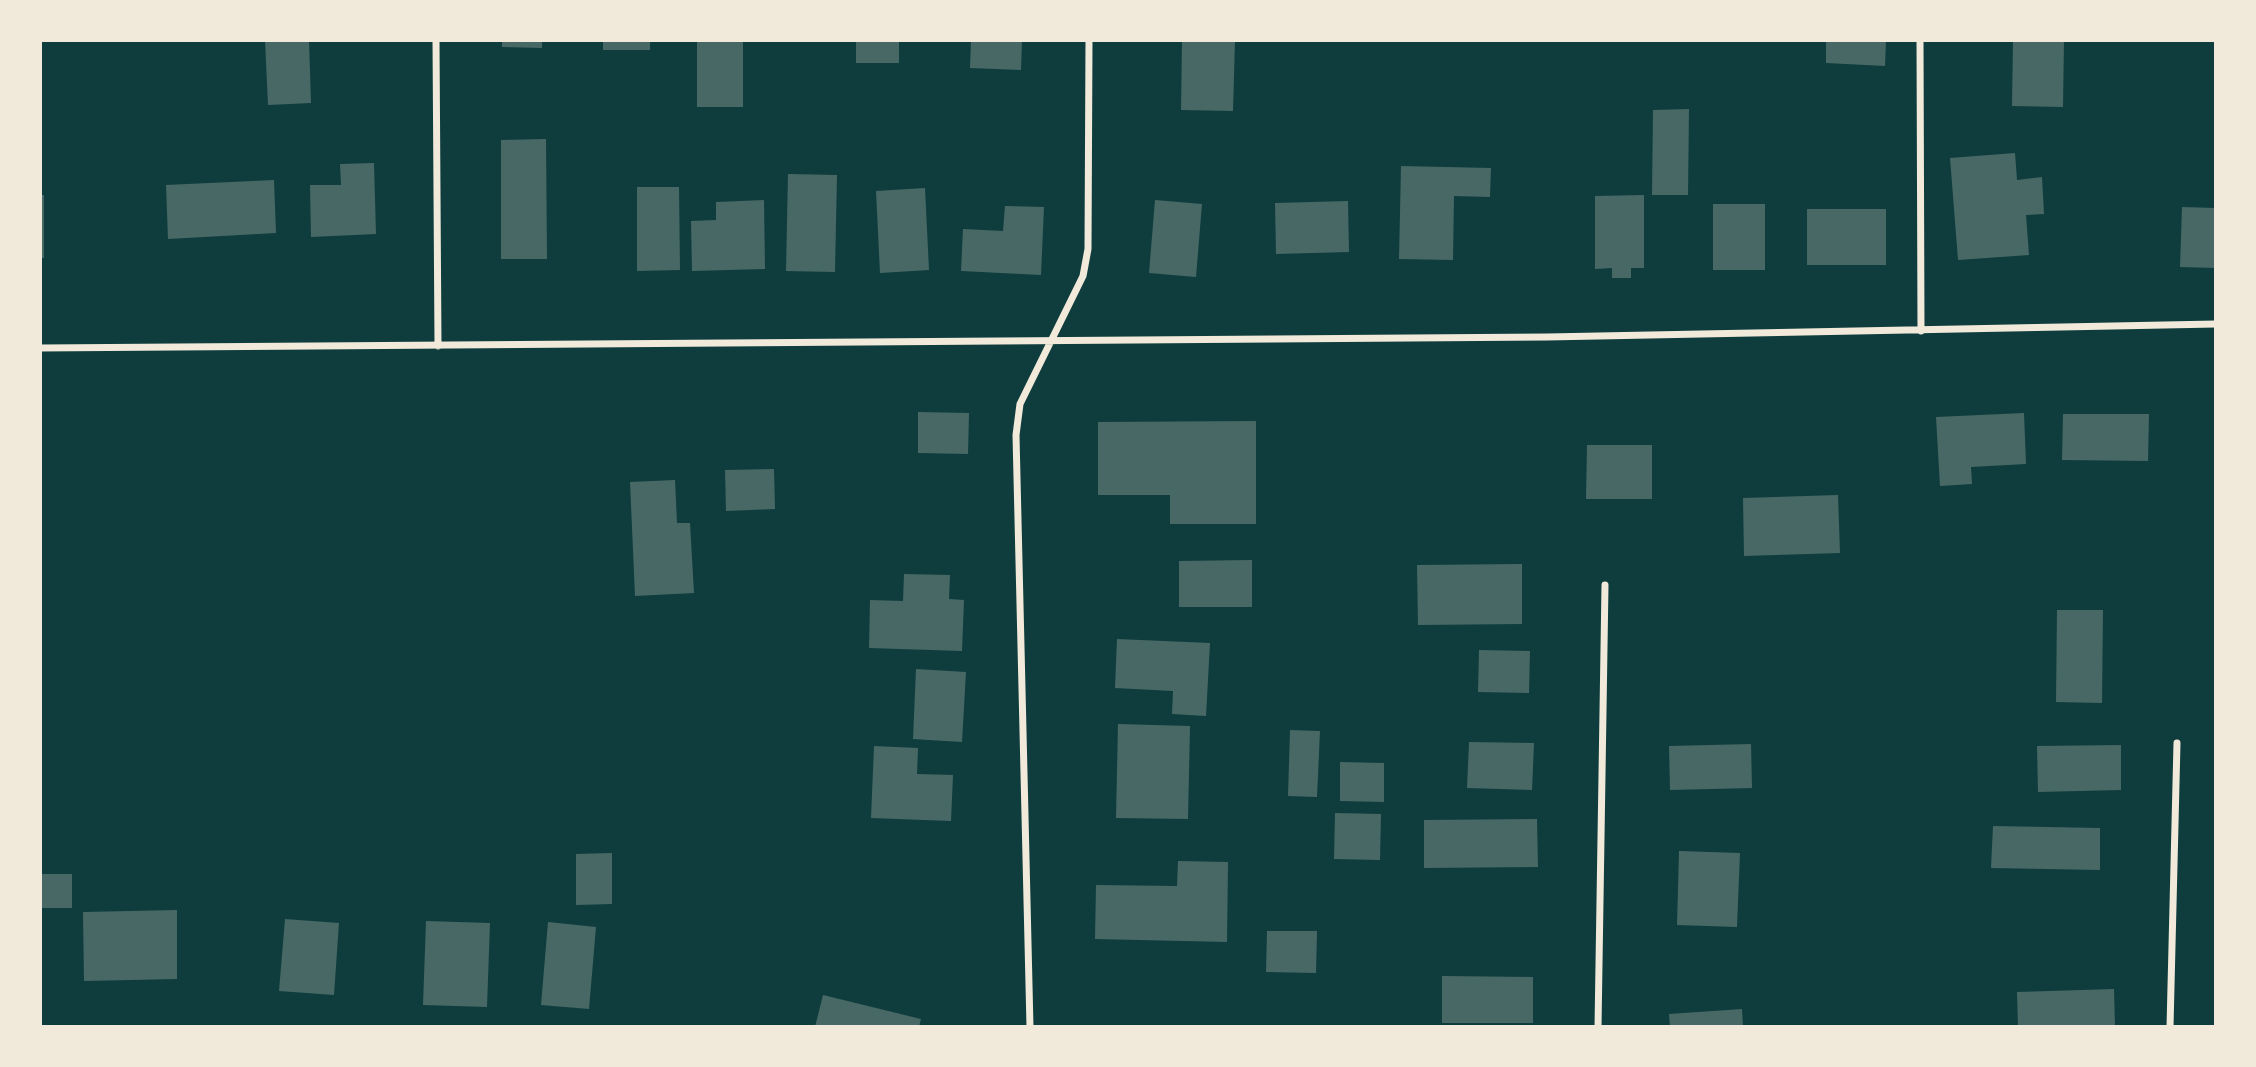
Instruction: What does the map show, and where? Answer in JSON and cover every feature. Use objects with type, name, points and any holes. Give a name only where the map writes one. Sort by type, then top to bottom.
[{"type":"street","points":[[436,40],[438,346]]},
{"type":"street","points":[[1030,1027],[1016,435],[1020,404],[1083,276],[1088,249],[1089,40]]},
{"type":"street","points":[[1920,40],[1921,331]]},
{"type":"street","points":[[40,348],[1599,337],[2216,324]]},
{"type":"street","points":[[1598,1027],[1605,585]]},
{"type":"street","points":[[2170,1027],[2177,743]]},
{"type":"building","points":[[265,40],[309,40],[311,103],[268,105]]},
{"type":"building","points":[[502,40],[542,40],[542,48],[502,47]]},
{"type":"building","points":[[603,40],[650,40],[650,50],[603,50]]},
{"type":"building","points":[[697,40],[743,40],[743,107],[697,107]]},
{"type":"building","points":[[856,40],[899,40],[899,63],[856,63]]},
{"type":"building","points":[[971,40],[1022,40],[1021,70],[970,68]]},
{"type":"building","points":[[1182,40],[1235,40],[1233,111],[1181,110]]},
{"type":"building","points":[[1826,40],[1886,40],[1885,66],[1826,63]]},
{"type":"building","points":[[2013,40],[2064,40],[2063,107],[2012,106]]},
{"type":"building","points":[[1689,109],[1688,195],[1652,195],[1653,110]]},
{"type":"building","points":[[546,139],[547,259],[501,259],[501,140]]},
{"type":"building","points":[[2015,153],[2017,180],[2042,177],[2044,214],[2026,215],[2029,255],[1958,260],[1950,158]]},
{"type":"building","points":[[374,163],[376,234],[311,237],[310,185],[341,185],[340,164]]},
{"type":"building","points":[[1401,166],[1491,168],[1490,197],[1454,196],[1453,260],[1399,259]]},
{"type":"building","points":[[788,174],[837,175],[835,272],[786,271]]},
{"type":"building","points":[[274,180],[276,233],[168,239],[166,185]]},
{"type":"building","points":[[637,187],[679,187],[680,270],[637,271]]},
{"type":"building","points":[[925,188],[929,270],[880,273],[876,191]]},
{"type":"building","points":[[40,195],[44,195],[44,258],[40,258]]},
{"type":"building","points":[[1644,195],[1644,268],[1631,268],[1631,278],[1612,278],[1612,268],[1595,269],[1595,196]]},
{"type":"building","points":[[764,200],[765,269],[692,271],[691,221],[716,220],[716,202]]},
{"type":"building","points":[[1155,200],[1202,204],[1196,277],[1149,273]]},
{"type":"building","points":[[1348,201],[1349,252],[1276,254],[1275,203]]},
{"type":"building","points":[[1713,204],[1765,204],[1765,270],[1713,270]]},
{"type":"building","points":[[1005,206],[1044,207],[1041,275],[961,271],[963,229],[1003,231]]},
{"type":"building","points":[[2182,207],[2216,208],[2216,268],[2180,267]]},
{"type":"building","points":[[1807,209],[1886,209],[1886,265],[1807,265]]},
{"type":"building","points":[[918,412],[969,413],[968,454],[918,453]]},
{"type":"building","points":[[2024,413],[2026,464],[1971,467],[1972,484],[1940,486],[1936,417]]},
{"type":"building","points":[[2063,414],[2149,414],[2148,461],[2062,460]]},
{"type":"building","points":[[1256,421],[1256,524],[1170,524],[1170,495],[1098,495],[1098,422]]},
{"type":"building","points":[[1587,445],[1652,445],[1652,499],[1586,499]]},
{"type":"building","points":[[774,469],[775,509],[726,511],[725,470]]},
{"type":"building","points":[[675,480],[677,523],[690,523],[694,593],[635,596],[630,482]]},
{"type":"building","points":[[1838,495],[1840,553],[1744,556],[1743,498]]},
{"type":"building","points":[[1252,560],[1252,607],[1179,607],[1179,561]]},
{"type":"building","points":[[1522,564],[1522,624],[1418,625],[1417,565]]},
{"type":"building","points":[[904,574],[950,575],[949,599],[964,600],[962,651],[869,648],[870,600],[903,601]]},
{"type":"building","points":[[2057,610],[2103,610],[2102,703],[2056,702]]},
{"type":"building","points":[[1117,639],[1210,643],[1206,716],[1172,714],[1173,691],[1115,688]]},
{"type":"building","points":[[1479,650],[1530,651],[1529,693],[1478,692]]},
{"type":"building","points":[[916,669],[966,672],[962,742],[913,739]]},
{"type":"building","points":[[1118,724],[1190,726],[1188,819],[1116,818]]},
{"type":"building","points":[[1290,730],[1320,731],[1317,797],[1288,796]]},
{"type":"building","points":[[1469,742],[1534,743],[1532,790],[1467,788]]},
{"type":"building","points":[[1751,744],[1752,788],[1670,790],[1669,746]]},
{"type":"building","points":[[2121,745],[2121,790],[2038,792],[2037,746]]},
{"type":"building","points":[[874,746],[918,748],[917,774],[953,775],[951,821],[871,818]]},
{"type":"building","points":[[1340,762],[1384,763],[1384,802],[1340,801]]},
{"type":"building","points":[[1335,813],[1381,814],[1380,860],[1334,859]]},
{"type":"building","points":[[1537,819],[1538,867],[1424,868],[1424,820]]},
{"type":"building","points":[[1993,826],[2100,828],[2100,870],[1991,868]]},
{"type":"building","points":[[1679,851],[1740,853],[1737,927],[1677,925]]},
{"type":"building","points":[[612,853],[612,904],[576,905],[576,854]]},
{"type":"building","points":[[1178,861],[1228,862],[1227,942],[1095,939],[1096,885],[1177,886]]},
{"type":"building","points":[[40,874],[72,874],[72,908],[40,908]]},
{"type":"building","points":[[177,910],[177,979],[84,981],[83,912]]},
{"type":"building","points":[[285,919],[339,923],[334,995],[279,991]]},
{"type":"building","points":[[426,921],[490,923],[487,1007],[423,1005]]},
{"type":"building","points":[[548,922],[596,927],[589,1009],[541,1005]]},
{"type":"building","points":[[1267,931],[1317,931],[1316,973],[1266,972]]},
{"type":"building","points":[[1442,976],[1533,977],[1533,1023],[1442,1023]]},
{"type":"building","points":[[2114,989],[2115,1027],[2018,1027],[2017,992]]},
{"type":"building","points":[[823,995],[921,1019],[919,1027],[815,1027]]},
{"type":"building","points":[[1742,1009],[1743,1027],[1670,1027],[1669,1014]]}]
